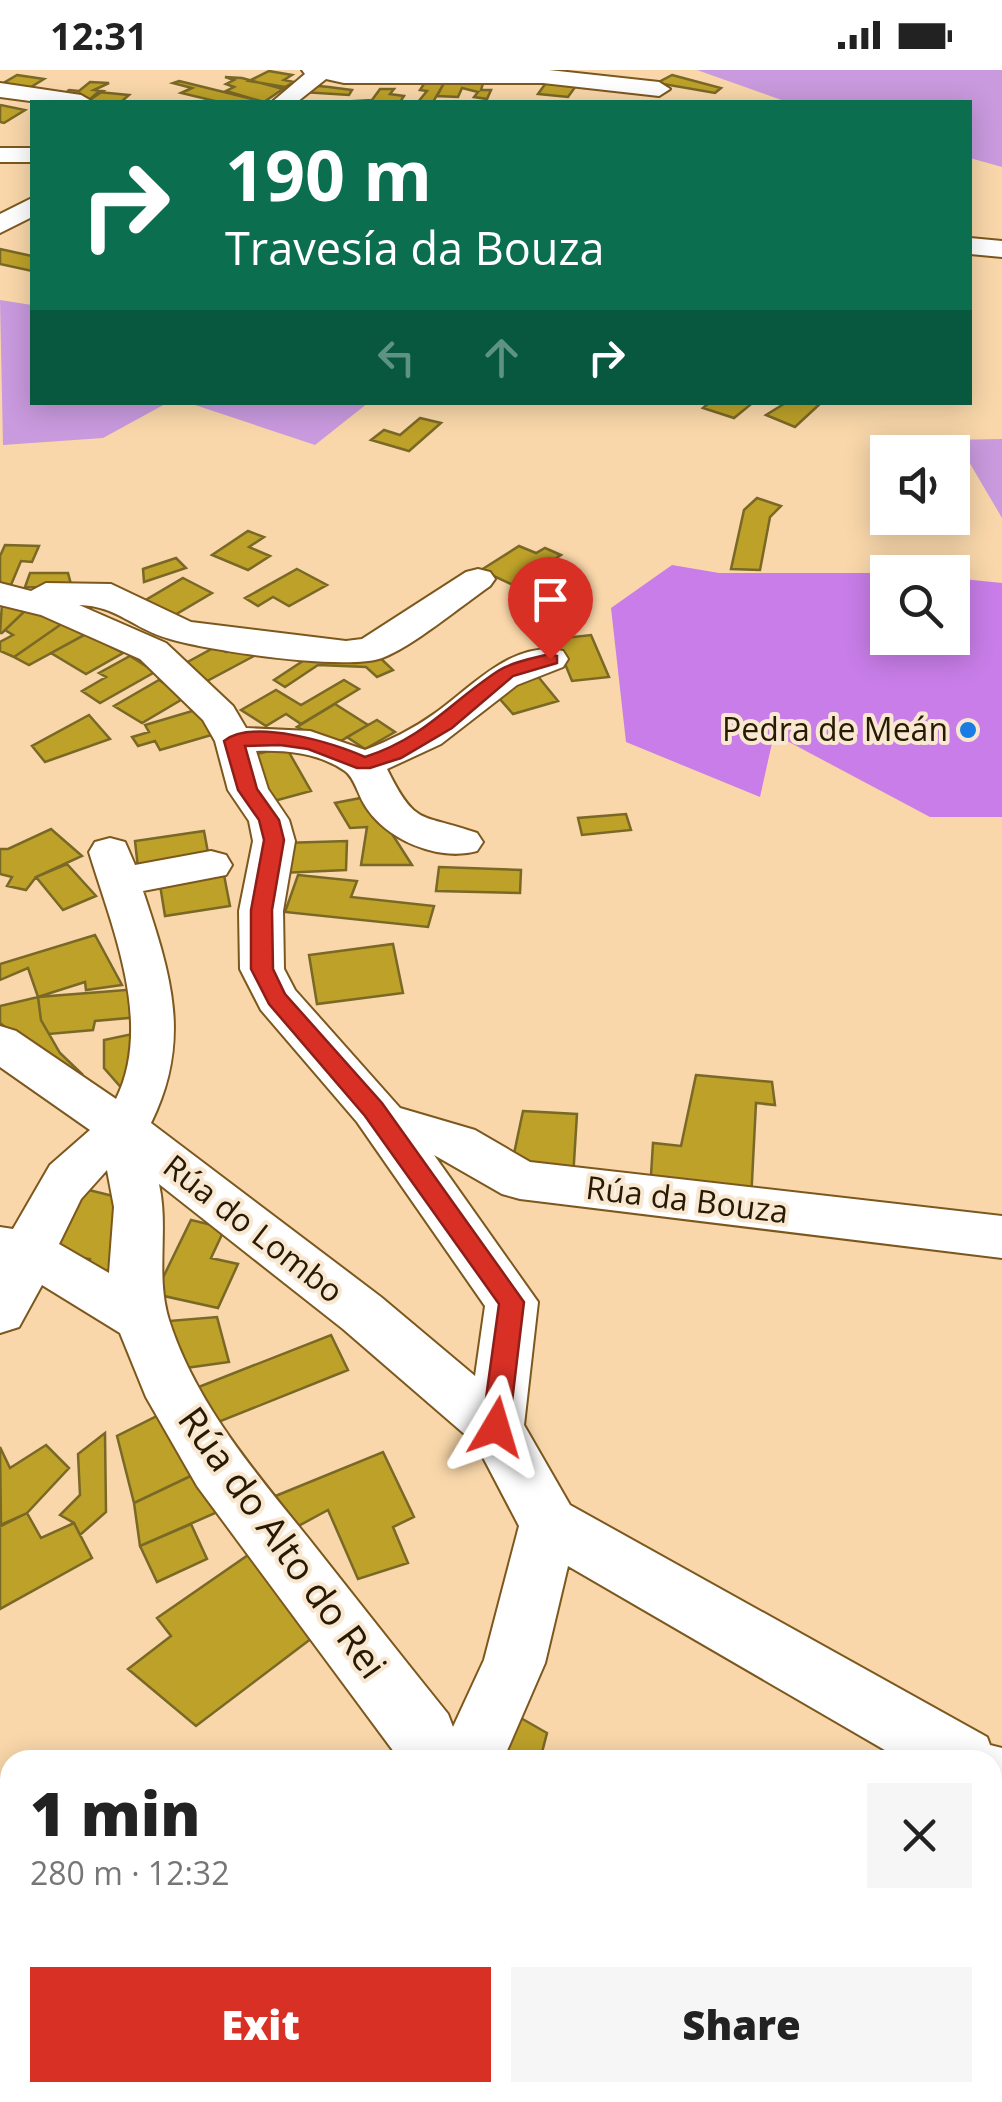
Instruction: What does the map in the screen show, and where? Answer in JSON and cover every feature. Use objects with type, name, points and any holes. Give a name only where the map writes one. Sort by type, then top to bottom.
[{"type":"street","points":[[284,100],[319,71],[543,76],[659,88]]},
{"type":"street","points":[[0,90],[68,100]]},
{"type":"street","points":[[0,155],[30,155]]},
{"type":"street","points":[[0,225],[30,207]]},
{"type":"street","points":[[972,246],[1002,249]]},
{"type":"street","points":[[1,595],[158,638],[188,633],[320,651],[372,649],[478,579]]},
{"type":"street","points":[[158,638],[219,714],[234,741],[248,790],[269,820],[274,840],[261,910],[262,969],[277,998],[383,1122],[512,1302],[496,1427],[550,1524],[946,1750]]},
{"type":"street","points":[[364,764],[394,754],[446,724],[506,672],[550,659]]},
{"type":"street","points":[[234,741],[280,739],[335,750],[364,764],[378,796],[396,821],[416,832],[444,834],[462,842]]},
{"type":"street","points":[[0,1311],[18,1287],[16,1250],[75,1169],[124,1129],[141,1098],[150,1055],[151,982],[114,867],[211,865]]},
{"type":"street","name":"Rúa do Lombo","points":[[0,1044],[124,1129],[362,1313],[496,1427]]},
{"type":"street","name":"Rúa da Bouza","points":[[383,1122],[458,1144],[520,1180],[1002,1237]]},
{"type":"street","name":"Rúa do Alto do Rei","points":[[124,1129],[139,1207],[135,1284],[142,1319],[165,1380],[217,1468],[425,1736],[429,1750]]},
{"type":"street","points":[[16,1250],[142,1319]]},
{"type":"street","points":[[475,1750],[514,1663],[550,1524]]},
{"type":"shaded area","points":[[697,70],[1002,70],[1002,167],[972,159],[972,100],[781,100]]},
{"type":"shaded area","points":[[0,300],[30,305],[30,405],[163,405],[103,438],[3,445]]},
{"type":"shaded area","points":[[195,405],[365,405],[315,445]]},
{"type":"shaded area","points":[[1002,439],[1002,518],[970,464],[970,440]]},
{"type":"shaded area","points":[[672,565],[719,573],[870,573],[870,655],[970,655],[970,580],[1002,583],[1002,817],[930,817],[774,734],[760,797],[626,742],[611,608]]},
{"type":"building","points":[[269,71],[292,75],[284,80],[294,82],[285,87],[249,81]]},
{"type":"building","points":[[17,75],[44,79],[23,92],[0,85]]},
{"type":"building","points":[[672,75],[721,88],[715,93],[657,83]]},
{"type":"building","points":[[429,76],[448,76],[434,100],[420,100],[427,91],[420,90]]},
{"type":"building","points":[[448,76],[485,77],[481,90],[491,90],[487,99],[474,97],[478,92],[462,88],[458,97],[437,96]]},
{"type":"building","points":[[225,77],[283,89],[267,100],[257,100],[226,91],[234,87],[226,84],[234,80]]},
{"type":"building","points":[[548,80],[578,83],[568,97],[538,94]]},
{"type":"building","points":[[179,81],[256,100],[211,100],[181,93],[192,88],[173,83]]},
{"type":"building","points":[[90,82],[109,83],[94,90],[103,91],[90,100],[73,99],[78,94],[61,97],[69,90],[79,91]]},
{"type":"building","points":[[308,85],[352,90],[349,95],[301,92]]},
{"type":"building","points":[[380,89],[394,89],[390,94],[404,96],[401,100],[372,100]]},
{"type":"building","points":[[98,92],[129,95],[123,100],[89,100]]},
{"type":"building","points":[[0,106],[25,110],[4,123],[0,122]]},
{"type":"building","points":[[0,249],[30,256],[30,271],[0,264]]},
{"type":"building","points":[[706,405],[750,405],[734,418],[703,408]]},
{"type":"building","points":[[782,405],[819,405],[795,427],[766,415]]},
{"type":"building","points":[[420,418],[441,423],[409,451],[371,440],[384,430],[400,435]]},
{"type":"building","points":[[757,498],[781,506],[770,517],[760,570],[731,569],[744,510]]},
{"type":"building","points":[[248,531],[264,537],[249,547],[270,556],[248,570],[212,555]]},
{"type":"building","points":[[5,545],[39,546],[32,562],[21,561],[11,585],[0,584],[0,556]]},
{"type":"building","points":[[519,546],[536,553],[545,548],[561,555],[513,585],[481,570]]},
{"type":"building","points":[[176,558],[186,568],[144,582],[143,569]]},
{"type":"building","points":[[297,569],[327,585],[289,606],[273,597],[258,606],[245,598]]},
{"type":"building","points":[[30,573],[68,573],[72,588],[25,587]]},
{"type":"building","points":[[183,578],[212,593],[173,616],[144,601]]},
{"type":"building","points":[[2,603],[29,607],[0,633]]},
{"type":"building","points":[[29,607],[63,623],[14,657],[0,651],[0,642],[13,635],[5,630]]},
{"type":"building","points":[[63,623],[86,634],[29,665],[14,657]]},
{"type":"building","points":[[86,634],[123,653],[86,674],[51,653]]},
{"type":"building","points":[[591,635],[609,677],[572,681],[555,639]]},
{"type":"building","points":[[217,646],[226,652],[238,646],[254,656],[207,681],[182,665]]},
{"type":"building","points":[[375,653],[393,670],[377,677],[366,667],[318,665],[285,687],[274,680],[309,657]]},
{"type":"building","points":[[130,656],[155,672],[100,703],[82,691],[106,677],[99,673]]},
{"type":"building","points":[[536,674],[558,701],[513,714],[490,688]]},
{"type":"building","points":[[159,680],[186,697],[142,723],[114,706]]},
{"type":"building","points":[[344,680],[359,689],[301,724],[286,714],[266,726],[241,710],[276,690],[301,705]]},
{"type":"building","points":[[335,704],[368,725],[334,745],[297,727]]},
{"type":"building","points":[[199,709],[215,734],[160,750],[155,741],[138,746],[132,737],[149,732],[145,725]]},
{"type":"building","points":[[89,715],[110,739],[45,762],[32,746]]},
{"type":"building","points":[[377,720],[395,732],[365,749],[347,737]]},
{"type":"building","points":[[286,747],[311,791],[274,801],[249,756]]},
{"type":"building","points":[[371,796],[412,865],[361,865],[367,827],[350,828],[335,803]]},
{"type":"building","points":[[626,814],[631,830],[582,835],[578,818]]},
{"type":"building","points":[[51,829],[82,856],[36,877],[26,890],[7,886],[12,877],[0,874],[0,849]]},
{"type":"building","points":[[204,831],[209,858],[138,868],[135,841]]},
{"type":"building","points":[[347,841],[346,870],[281,873],[283,843]]},
{"type":"building","points":[[67,864],[96,896],[63,910],[36,877]]},
{"type":"building","points":[[439,867],[521,870],[520,893],[436,891]]},
{"type":"building","points":[[224,875],[230,906],[165,916],[160,885]]},
{"type":"building","points":[[298,875],[357,881],[351,897],[434,906],[428,927],[285,912]]},
{"type":"building","points":[[95,935],[122,985],[86,990],[85,982],[38,997],[28,968],[0,980],[0,964]]},
{"type":"building","points":[[393,944],[403,993],[317,1004],[309,955]]},
{"type":"building","points":[[138,989],[139,1017],[95,1021],[93,1030],[49,1034],[41,1020],[38,997]]},
{"type":"building","points":[[38,997],[41,1020],[60,1053],[82,1074],[73,1082],[0,1023],[0,1006]]},
{"type":"building","points":[[137,1033],[125,1092],[104,1068],[104,1040]]},
{"type":"building","points":[[696,1075],[772,1082],[775,1105],[756,1103],[751,1201],[650,1191],[653,1143],[681,1146]]},
{"type":"building","points":[[523,1111],[577,1114],[573,1178],[512,1163]]},
{"type":"building","points":[[85,1189],[125,1199],[124,1282],[86,1276],[90,1259],[50,1254],[59,1207],[77,1208]]},
{"type":"building","points":[[191,1220],[225,1228],[211,1258],[238,1264],[218,1308],[155,1294]]},
{"type":"building","points":[[217,1317],[229,1362],[171,1370],[156,1322]]},
{"type":"building","points":[[331,1335],[348,1370],[206,1427],[191,1390]]},
{"type":"building","points":[[169,1410],[197,1473],[134,1503],[117,1436]]},
{"type":"building","points":[[105,1433],[106,1512],[80,1535],[74,1523],[60,1515],[80,1495],[78,1454]]},
{"type":"building","points":[[46,1445],[69,1468],[27,1513],[1,1526],[0,1447],[10,1468]]},
{"type":"building","points":[[383,1452],[414,1517],[393,1527],[408,1563],[358,1579],[328,1510],[291,1530],[273,1497]]},
{"type":"building","points":[[197,1473],[222,1510],[140,1546],[134,1503]]},
{"type":"building","points":[[27,1513],[41,1538],[74,1523],[92,1558],[0,1609],[0,1525]]},
{"type":"building","points":[[191,1524],[207,1559],[157,1582],[140,1546]]},
{"type":"building","points":[[251,1553],[316,1635],[196,1726],[128,1669],[171,1636],[157,1618]]},
{"type":"building","points":[[507,1710],[547,1733],[543,1750],[497,1750]]},
{"type":"place","name":"Pedra de Meán","points":[[968,730]]},
{"type":"route","points":[[496,1427],[512,1302],[374,1110],[277,998],[262,969],[261,910],[274,840],[269,820],[248,790],[234,741],[280,739],[335,750],[352,762],[364,764],[394,754],[446,724],[506,672],[550,659]]}]
